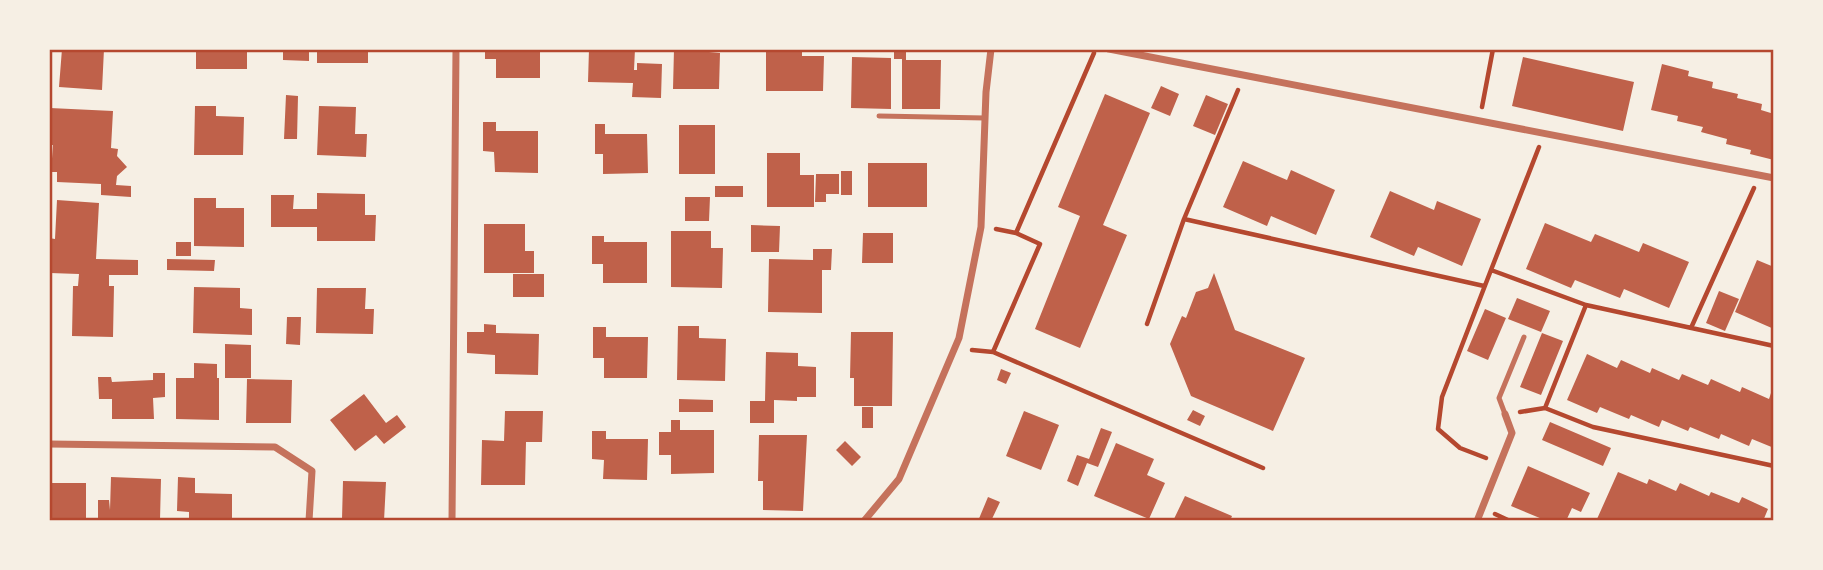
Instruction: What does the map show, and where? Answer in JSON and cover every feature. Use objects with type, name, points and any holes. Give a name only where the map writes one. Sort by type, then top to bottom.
[{"type":"street","points":[[452,521],[456,49]]},
{"type":"street","points":[[864,521],[899,479],[959,338],[981,227],[985,118],[991,49]]},
{"type":"street","points":[[1109,49],[1774,178]]},
{"type":"street","points":[[1477,521],[1512,433],[1504,414]]},
{"type":"street","points":[[49,444],[275,447],[312,471],[309,521]]},
{"type":"lane","points":[[879,116],[985,118]]},
{"type":"lane","points":[[1504,414],[1499,398],[1524,337]]},
{"type":"path","points":[[993,352],[1040,244],[1016,233],[1096,49]]},
{"type":"path","points":[[1479,121],[1493,49]]},
{"type":"path","points":[[1147,324],[1184,219],[1244,75]]},
{"type":"path","points":[[1500,463],[1460,449],[1438,429],[1442,397],[1544,133]]},
{"type":"path","points":[[1691,328],[1760,175]]},
{"type":"path","points":[[1184,219],[1484,286]]},
{"type":"path","points":[[1491,270],[1586,305],[1774,346]]},
{"type":"path","points":[[1545,408],[1586,305]]},
{"type":"path","points":[[955,348],[993,352],[1263,468]]},
{"type":"path","points":[[1504,414],[1545,408],[1593,427],[1774,466]]},
{"type":"building","points":[[62,49],[104,49],[102,90],[59,87]]},
{"type":"building","points":[[196,49],[247,49],[247,69],[196,69]]},
{"type":"building","points":[[283,49],[309,49],[309,61],[283,60]]},
{"type":"building","points":[[317,49],[368,49],[368,63],[317,63]]},
{"type":"building","points":[[485,49],[540,49],[540,78],[496,78],[496,59],[485,59]]},
{"type":"building","points":[[589,49],[635,49],[634,70],[637,70],[637,63],[662,64],[661,98],[632,97],[633,83],[588,82]]},
{"type":"building","points":[[674,49],[709,49],[709,52],[720,53],[719,89],[673,89]]},
{"type":"building","points":[[766,49],[802,49],[802,56],[824,56],[823,91],[766,91]]},
{"type":"building","points":[[894,49],[906,49],[906,60],[941,60],[940,109],[902,109],[902,59],[894,59]]},
{"type":"building","points":[[852,57],[891,58],[891,109],[851,108]]},
{"type":"building","points":[[1523,57],[1634,82],[1623,131],[1512,106]]},
{"type":"building","points":[[1662,64],[1689,71],[1688,76],[1713,82],[1712,88],[1738,94],[1737,98],[1762,104],[1761,110],[1774,114],[1774,160],[1750,154],[1751,150],[1726,144],[1727,139],[1701,132],[1703,127],[1677,121],[1678,116],[1651,110]]},
{"type":"building","points":[[1161,86],[1179,94],[1170,116],[1151,108]]},
{"type":"building","points":[[1105,94],[1150,113],[1103,225],[1127,235],[1080,348],[1035,329],[1080,216],[1058,207]]},
{"type":"building","points":[[286,95],[298,96],[297,139],[284,139]]},
{"type":"building","points":[[1206,95],[1228,104],[1215,135],[1193,126]]},
{"type":"building","points":[[195,106],[216,106],[216,116],[244,117],[243,155],[194,155]]},
{"type":"building","points":[[319,106],[356,107],[355,134],[367,134],[366,157],[317,155]]},
{"type":"building","points":[[50,108],[113,111],[111,148],[118,149],[117,156],[127,167],[117,176],[116,185],[131,186],[131,197],[101,195],[101,184],[57,182],[57,172],[51,172],[53,145],[49,145]]},
{"type":"building","points":[[483,122],[496,122],[496,131],[538,131],[538,173],[495,172],[494,152],[483,151]]},
{"type":"building","points":[[595,124],[605,124],[605,134],[647,134],[648,173],[603,174],[603,154],[595,154]]},
{"type":"building","points":[[679,125],[715,125],[715,174],[679,174]]},
{"type":"building","points":[[767,153],[800,153],[800,175],[814,175],[814,207],[767,207]]},
{"type":"building","points":[[1243,161],[1287,180],[1291,170],[1335,190],[1316,235],[1271,216],[1267,226],[1223,207]]},
{"type":"building","points":[[868,163],[927,163],[927,207],[868,207]]},
{"type":"building","points":[[841,171],[852,171],[852,195],[841,195]]},
{"type":"building","points":[[816,174],[839,174],[839,194],[826,194],[826,202],[815,202]]},
{"type":"building","points":[[715,186],[743,186],[743,197],[715,197]]},
{"type":"building","points":[[1390,191],[1434,210],[1437,201],[1481,219],[1462,266],[1418,247],[1414,256],[1370,237]]},
{"type":"building","points":[[317,193],[365,194],[365,215],[376,215],[375,241],[317,241],[317,227],[271,227],[271,195],[294,195],[293,209],[317,209]]},
{"type":"building","points":[[685,197],[710,197],[709,221],[685,221]]},
{"type":"building","points":[[194,198],[216,198],[216,208],[244,208],[244,247],[194,246]]},
{"type":"building","points":[[57,200],[99,203],[96,259],[138,260],[138,275],[109,275],[109,286],[114,286],[113,337],[72,336],[73,286],[78,286],[79,274],[50,273],[49,238],[55,239]]},
{"type":"building","points":[[1545,223],[1591,242],[1595,234],[1639,252],[1643,243],[1689,262],[1669,308],[1624,289],[1620,298],[1575,280],[1571,288],[1526,269]]},
{"type":"building","points":[[484,224],[525,224],[525,251],[534,251],[534,273],[484,273]]},
{"type":"building","points":[[751,225],[780,226],[779,252],[751,252]]},
{"type":"building","points":[[671,231],[711,231],[711,248],[723,248],[722,288],[671,287]]},
{"type":"building","points":[[863,233],[893,233],[893,263],[862,263]]},
{"type":"building","points":[[592,236],[604,236],[604,242],[647,242],[647,283],[603,283],[603,264],[592,264]]},
{"type":"building","points":[[176,242],[191,242],[191,256],[176,256]]},
{"type":"building","points":[[813,249],[832,249],[831,270],[822,270],[822,313],[768,312],[769,259],[813,260]]},
{"type":"building","points":[[167,259],[215,260],[214,271],[167,270]]},
{"type":"building","points":[[1757,260],[1774,267],[1774,329],[1735,312]]},
{"type":"building","points":[[1214,273],[1235,330],[1305,358],[1273,431],[1191,396],[1170,344],[1182,316],[1186,318],[1196,292],[1208,288]]},
{"type":"building","points":[[513,274],[544,274],[544,297],[513,297]]},
{"type":"building","points":[[194,287],[240,288],[240,308],[252,309],[252,335],[193,333]]},
{"type":"building","points":[[317,288],[366,288],[365,309],[374,309],[373,334],[316,333]]},
{"type":"building","points":[[1719,291],[1739,299],[1725,331],[1706,323]]},
{"type":"building","points":[[1517,298],[1550,311],[1541,332],[1508,319]]},
{"type":"building","points":[[1485,309],[1506,318],[1488,360],[1467,351]]},
{"type":"building","points":[[287,317],[301,317],[300,345],[286,344]]},
{"type":"building","points":[[484,324],[496,325],[496,333],[539,334],[538,375],[495,374],[495,355],[467,353],[467,332],[484,332]]},
{"type":"building","points":[[678,326],[699,326],[699,338],[726,339],[725,381],[677,380]]},
{"type":"building","points":[[593,327],[606,327],[606,337],[648,337],[647,378],[604,378],[604,358],[593,358]]},
{"type":"building","points":[[851,332],[893,332],[892,406],[854,406],[854,378],[850,378]]},
{"type":"building","points":[[1542,333],[1563,341],[1541,395],[1520,387]]},
{"type":"building","points":[[225,344],[251,345],[251,378],[225,378]]},
{"type":"building","points":[[766,352],[798,353],[798,366],[816,367],[816,397],[797,397],[797,401],[774,400],[774,423],[750,423],[750,401],[765,401]]},
{"type":"building","points":[[1587,354],[1617,368],[1621,360],[1650,373],[1652,368],[1679,380],[1682,374],[1708,385],[1711,379],[1740,392],[1742,387],[1769,399],[1771,393],[1774,394],[1774,448],[1752,439],[1749,446],[1721,434],[1719,439],[1690,427],[1688,431],[1662,420],[1659,427],[1631,415],[1629,419],[1600,407],[1597,413],[1567,400]]},
{"type":"building","points":[[194,363],[217,364],[219,420],[176,419],[176,378],[194,378]]},
{"type":"building","points":[[1001,369],[1011,373],[1006,384],[997,380]]},
{"type":"building","points":[[153,373],[165,373],[165,397],[153,398],[154,419],[112,419],[112,399],[99,399],[98,377],[111,377],[112,382],[153,380]]},
{"type":"building","points":[[247,379],[292,380],[291,423],[246,423]]},
{"type":"building","points":[[364,394],[386,423],[397,415],[406,427],[384,444],[376,435],[355,451],[330,420]]},
{"type":"building","points":[[679,399],[713,400],[713,412],[679,412]]},
{"type":"building","points":[[862,407],[873,407],[873,428],[862,428]]},
{"type":"building","points":[[1193,410],[1205,416],[1200,426],[1187,420]]},
{"type":"building","points":[[505,411],[543,411],[542,442],[526,442],[525,485],[481,485],[482,440],[504,441]]},
{"type":"building","points":[[1024,411],[1059,425],[1041,470],[1006,456]]},
{"type":"building","points":[[671,420],[680,420],[680,430],[714,430],[714,473],[671,474],[671,455],[659,455],[659,432],[671,432]]},
{"type":"building","points":[[1550,422],[1611,448],[1603,466],[1542,440]]},
{"type":"building","points":[[1101,428],[1112,432],[1098,467],[1087,463],[1078,486],[1067,481],[1077,455],[1089,459]]},
{"type":"building","points":[[592,431],[606,431],[606,439],[648,439],[647,480],[603,479],[604,460],[592,459]]},
{"type":"building","points":[[759,435],[807,435],[803,511],[763,510],[763,481],[758,481]]},
{"type":"building","points":[[845,441],[861,457],[852,466],[836,450]]},
{"type":"building","points":[[1116,443],[1154,459],[1147,475],[1165,483],[1149,519],[1094,496]]},
{"type":"building","points":[[1528,466],[1590,493],[1581,512],[1572,508],[1566,521],[1547,521],[1511,506]]},
{"type":"building","points":[[1618,472],[1647,484],[1649,479],[1676,491],[1680,483],[1709,496],[1711,492],[1739,503],[1742,497],[1768,509],[1763,521],[1602,521],[1597,519]]},
{"type":"building","points":[[111,477],[161,479],[160,520],[98,521],[98,500],[109,500],[110,510]]},
{"type":"building","points":[[178,477],[195,478],[195,493],[232,494],[232,521],[189,521],[189,512],[177,511]]},
{"type":"building","points":[[343,481],[386,482],[384,521],[342,519]]},
{"type":"building","points":[[49,483],[86,483],[86,521],[49,521]]},
{"type":"building","points":[[1185,496],[1232,516],[1230,521],[1173,521]]},
{"type":"building","points":[[988,497],[1000,502],[991,521],[978,521]]}]
